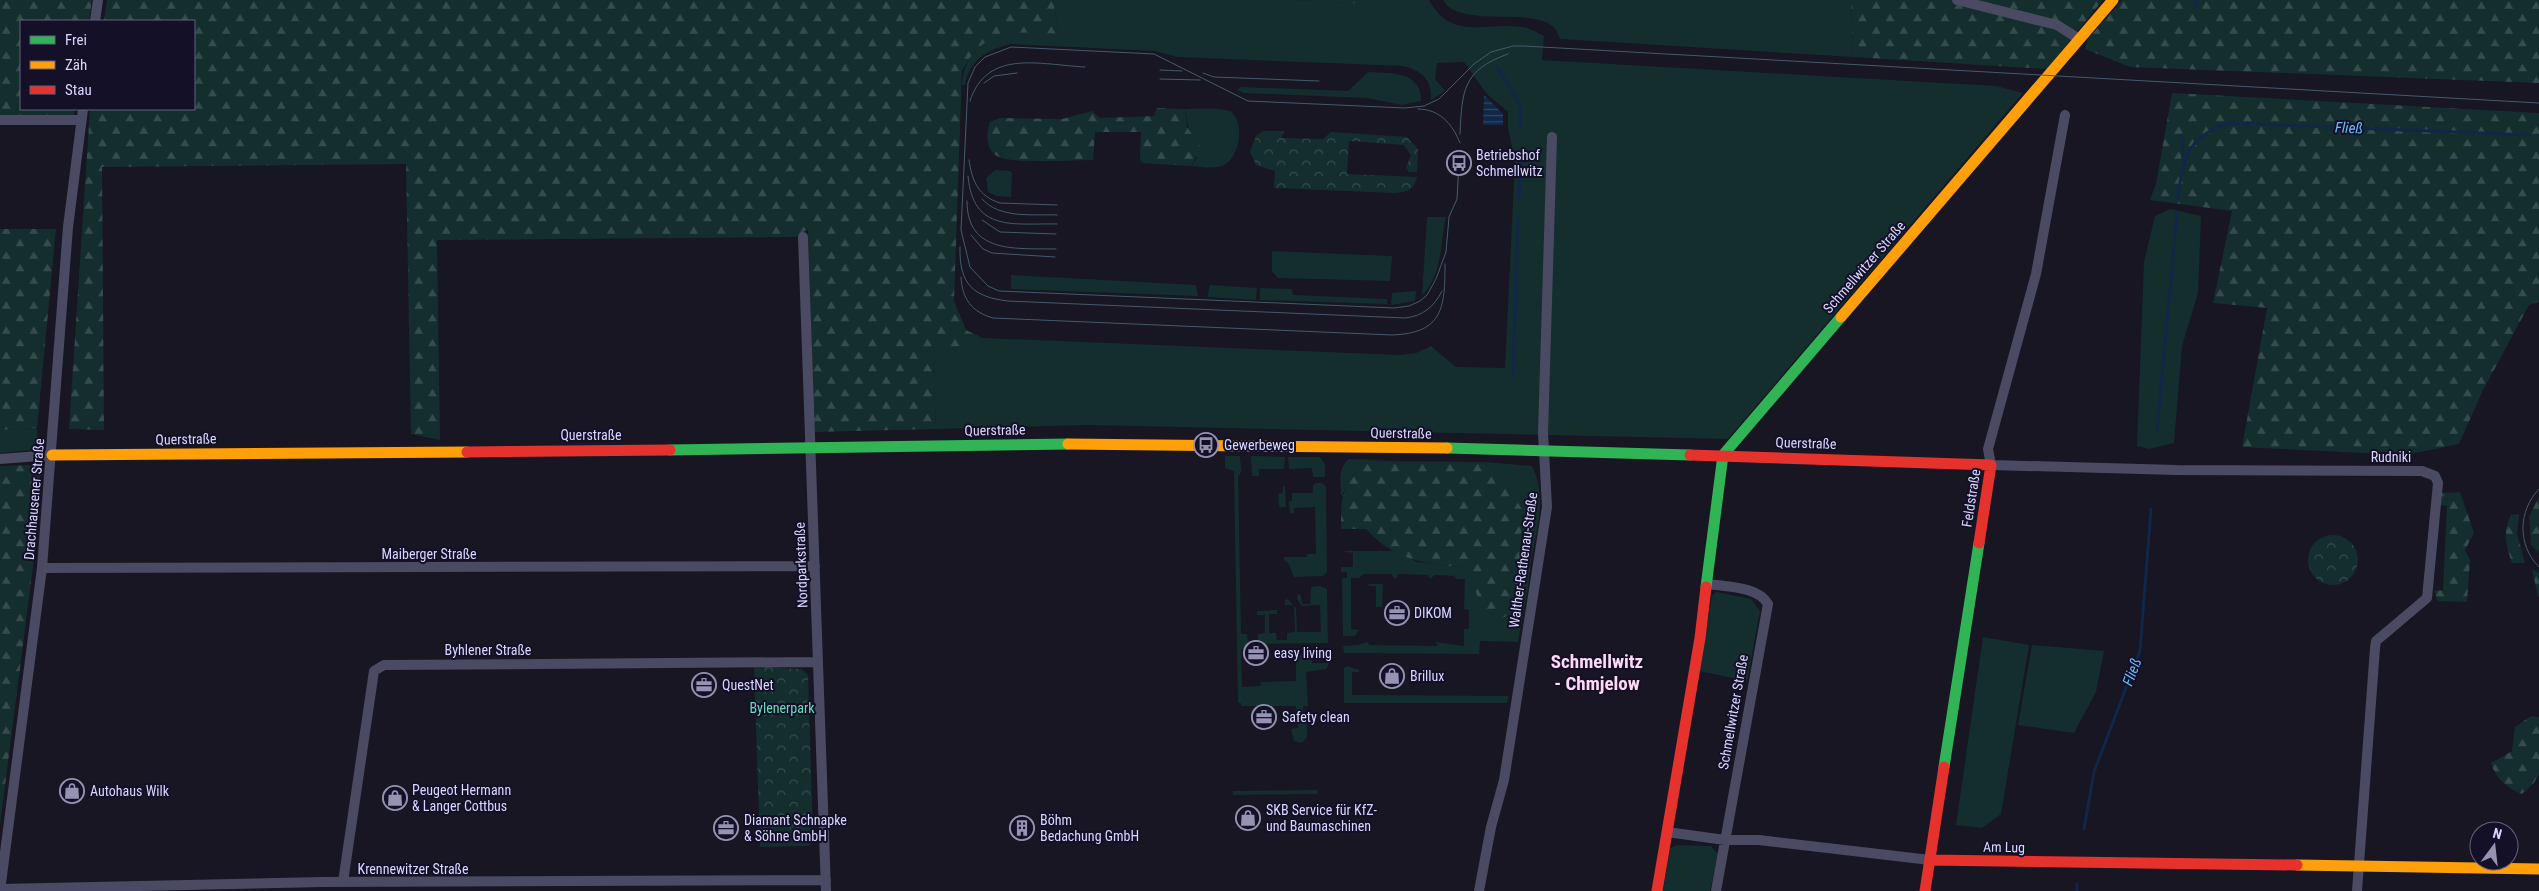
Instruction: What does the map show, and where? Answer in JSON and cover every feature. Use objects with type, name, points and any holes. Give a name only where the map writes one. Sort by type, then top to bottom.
[{"type":"street","points":[[95,20],[98,0]]},
{"type":"street","points":[[1957,0],[2057,25],[2079,39]]},
{"type":"street","name":"Schmellwitzer Straße","points":[[1722,456],[2113,0]]},
{"type":"street","name":"Drachhausener Straße","points":[[0,889],[42,568],[68,227],[83,110]]},
{"type":"street","name":"Feldstraße","points":[[1925,891],[1991,465],[1988,449],[2036,274],[2064,116]]},
{"type":"street","points":[[0,120],[81,120]]},
{"type":"street","name":"Walther-Rathenau-Straße","points":[[1479,891],[1490,826],[1504,780],[1547,507],[1544,426],[1552,137]]},
{"type":"street","name":"Nordparkstraße","points":[[803,237],[826,891]]},
{"type":"street","name":"Querstraße","points":[[0,459],[52,455],[811,449],[1093,443],[1545,450],[1991,465]]},
{"type":"street","points":[[1657,891],[1708,584],[1722,456]]},
{"type":"street","name":"Rudniki","points":[[1991,465],[2177,470],[2422,471],[2435,476],[2437,489],[2427,598],[2376,641],[2359,866]]},
{"type":"street","name":"Maiberger Straße","points":[[42,568],[815,566]]},
{"type":"street","name":"Schmellwitzer Straße","points":[[1708,584],[1754,592],[1764,596],[1768,604],[1716,891]]},
{"type":"street","name":"Byhlener Straße","points":[[343,882],[374,672],[384,665],[818,662]]},
{"type":"street","name":"Am Lug","points":[[1668,832],[1725,840],[1759,840],[1930,860],[2539,869]]},
{"type":"street","points":[[2357,891],[2359,866]]},
{"type":"street","name":"Krennewitzer Straße","points":[[0,889],[294,887],[343,882],[826,880]]},
{"type":"green space","points":[[0,0],[92,0],[89,20],[20,20],[20,110],[75,110],[74,115],[0,115]]},
{"type":"green space","points":[[107,0],[1053,0],[1059,34],[1015,33],[991,39],[971,56],[962,71],[954,301],[966,330],[983,338],[933,355],[936,429],[814,432],[808,229],[796,237],[437,240],[440,440],[411,434],[406,164],[102,167],[104,430],[69,429],[90,110],[195,110],[195,20],[104,20]]},
{"type":"green space","points":[[1053,0],[1296,0],[1364,4],[1364,0],[1429,0],[1438,13],[1448,21],[1458,25],[1470,27],[1508,26],[1531,29],[1544,36],[1542,60],[1996,86],[2023,93],[1728,439],[1088,425],[936,429],[933,355],[983,338],[1402,355],[1416,353],[1431,346],[1456,367],[1505,368],[1515,161],[1508,128],[1508,112],[1487,94],[1464,62],[1437,63],[1435,79],[1445,91],[1431,100],[1428,81],[1416,70],[1403,66],[1177,57],[1155,51],[1011,44],[994,49],[975,62],[967,76],[965,85],[962,85],[966,65],[971,57],[983,43],[992,38],[1017,31],[1059,34]]},
{"type":"green space","points":[[1296,0],[1364,0],[1364,4]]},
{"type":"green space","points":[[1443,0],[1851,0],[1853,57],[1560,39],[1556,30],[1546,22],[1516,17],[1465,14],[1452,9]]},
{"type":"green space","points":[[1851,0],[2103,0],[2047,69],[1853,57]]},
{"type":"green space","points":[[2122,0],[2539,0],[2539,83],[2130,67],[2085,49],[2088,39]]},
{"type":"green space","points":[[1368,72],[1395,74],[1410,79],[1420,91],[1421,101],[1402,105],[1367,98],[1244,93],[1237,90],[1240,87],[1348,91]]},
{"type":"green space","points":[[2172,93],[2539,113],[2539,302],[2529,305],[2482,392],[2459,444],[2405,455],[2242,447],[2267,308],[2213,303],[2232,211],[2150,200],[2156,184]]},
{"type":"green space","points":[[1157,108],[1185,109],[1187,127],[1201,148],[1191,166],[1142,163],[1140,160],[1141,132],[1095,132],[1093,160],[1031,161],[1007,159],[994,154],[989,146],[988,131],[990,122],[1000,118],[1062,119],[1092,111],[1100,118],[1154,116]]},
{"type":"green space","points":[[1185,109],[1222,109],[1231,112],[1236,117],[1239,132],[1238,141],[1233,157],[1228,162],[1222,166],[1206,168],[1191,166],[1197,158]]},
{"type":"green space","points":[[1263,131],[1285,131],[1281,138],[1323,139],[1331,132],[1407,137],[1418,149],[1417,172],[1409,172],[1406,167],[1411,155],[1404,145],[1349,141],[1347,174],[1417,177],[1416,181],[1409,190],[1395,193],[1274,188],[1275,171],[1256,165],[1250,152],[1256,136]]},
{"type":"green space","points":[[995,170],[1010,171],[1012,173],[1011,197],[997,196],[988,192],[986,178]]},
{"type":"green space","points":[[2170,209],[2201,216],[2198,293],[2182,346],[2174,443],[2149,449],[2137,446],[2144,262],[2155,216]]},
{"type":"green space","points":[[1427,217],[1446,217],[1440,258],[1434,278],[1422,296]]},
{"type":"green space","points":[[0,229],[56,229],[37,428],[0,430]]},
{"type":"green space","points":[[1272,251],[1392,256],[1390,281],[1278,278],[1272,271]]},
{"type":"green space","points":[[1011,275],[1196,285],[1198,296],[1011,289]]},
{"type":"green space","points":[[1210,285],[1257,288],[1256,300],[1207,297]]},
{"type":"green space","points":[[1260,288],[1292,289],[1293,295],[1387,299],[1387,304],[1260,300]]},
{"type":"green space","points":[[1416,291],[1415,301],[1391,305],[1392,293]]},
{"type":"green space","points":[[37,428],[38,447],[32,450],[0,453],[0,430]]},
{"type":"green space","points":[[1225,456],[1240,456],[1241,472],[1238,477],[1241,634],[1247,634],[1248,641],[1258,641],[1258,634],[1265,633],[1265,615],[1257,615],[1257,611],[1277,610],[1277,614],[1269,614],[1269,633],[1276,633],[1277,640],[1287,640],[1287,633],[1295,632],[1294,606],[1296,608],[1297,632],[1321,632],[1320,605],[1302,606],[1297,599],[1298,594],[1301,595],[1302,604],[1310,604],[1311,587],[1319,586],[1327,589],[1328,643],[1260,644],[1260,649],[1241,649],[1242,687],[1260,686],[1261,682],[1296,681],[1296,655],[1312,654],[1312,663],[1326,663],[1326,654],[1331,654],[1326,669],[1306,672],[1308,706],[1303,706],[1303,714],[1308,715],[1308,719],[1297,719],[1296,706],[1241,706],[1241,703],[1238,703],[1234,471],[1225,468]]},
{"type":"green space","points":[[1251,456],[1285,457],[1284,469],[1259,469],[1259,476],[1252,476]]},
{"type":"green space","points":[[1288,457],[1320,457],[1325,464],[1325,477],[1313,477],[1312,468],[1289,469]]},
{"type":"green space","points":[[1349,459],[1395,460],[1365,461],[1352,477],[1341,497],[1341,471]]},
{"type":"green space","points":[[1365,461],[1484,462],[1509,490],[1526,515],[1519,539],[1530,566],[1528,587],[1505,617],[1486,617],[1466,568],[1412,559],[1400,555],[1389,548],[1366,529],[1341,529],[1344,492]]},
{"type":"green space","points":[[1484,462],[1532,466],[1537,478],[1540,503],[1530,566],[1519,539],[1509,490]]},
{"type":"green space","points":[[34,465],[40,470],[39,519],[0,825],[0,466]]},
{"type":"green space","points":[[1322,483],[1326,487],[1327,572],[1323,576],[1294,577],[1284,557],[1307,557],[1307,554],[1316,554],[1315,507],[1294,508],[1294,513],[1290,513],[1289,501],[1292,501],[1292,493],[1313,493],[1313,485]]},
{"type":"green space","points":[[1283,486],[1285,486],[1286,507],[1279,507],[1278,494],[1283,493]]},
{"type":"green space","points":[[2460,492],[2474,533],[2465,550],[2470,560],[2467,602],[2438,601],[2434,591],[2443,590],[2447,506],[2440,505],[2441,493]]},
{"type":"green space","points":[[2539,496],[2539,553],[2531,545],[2529,517]]},
{"type":"green space","points":[[2519,514],[2517,534],[2525,563],[2512,563],[2506,533],[2511,515]]},
{"type":"green space","points":[[2328,535],[2338,535],[2351,542],[2358,555],[2358,565],[2351,578],[2338,585],[2328,585],[2319,581],[2312,574],[2308,565],[2308,555],[2312,546],[2319,539]]},
{"type":"green space","points":[[1342,551],[1395,551],[1417,562],[1467,568],[1505,617],[1528,587],[1518,642],[1480,641],[1479,654],[1344,653],[1343,646],[1368,642],[1369,645],[1438,646],[1435,642],[1464,646],[1464,629],[1469,629],[1469,610],[1464,609],[1465,579],[1457,579],[1454,576],[1435,575],[1430,579],[1428,575],[1398,574],[1397,578],[1394,578],[1391,574],[1364,574],[1359,578],[1351,578],[1351,629],[1359,630],[1355,636],[1343,636],[1342,578],[1347,578],[1347,572],[1341,572],[1341,567],[1353,567],[1353,553]]},
{"type":"green space","points":[[2532,569],[2539,573],[2539,597],[2538,597]]},
{"type":"green space","points":[[1369,584],[1383,584],[1382,607],[1376,607],[1376,586],[1368,586]]},
{"type":"green space","points":[[1716,592],[1751,599],[1760,611],[1747,681],[1699,671],[1712,596]]},
{"type":"green space","points":[[1288,599],[1293,605],[1285,605],[1285,600]]},
{"type":"green space","points":[[1425,606],[1443,606],[1443,615],[1425,614]]},
{"type":"green space","points":[[1983,637],[2029,645],[2001,814],[1982,828],[1956,825]]},
{"type":"green space","points":[[2032,645],[2104,651],[2096,692],[2074,733],[2018,725]]},
{"type":"green space","points":[[1347,666],[1359,670],[1359,672],[1352,672],[1352,695],[1509,696],[1507,703],[1344,703],[1344,668]]},
{"type":"green space","name":"Bylenerpark","points":[[754,667],[802,669],[808,675],[813,838],[808,846],[760,847]]},
{"type":"green space","points":[[2531,716],[2539,717],[2539,773],[2534,783],[2522,794],[2503,782],[2491,763],[2512,751],[2515,727]]},
{"type":"green space","points":[[1298,722],[1307,722],[1307,737],[1302,743],[1294,741],[1291,729],[1298,728]]},
{"type":"green space","points":[[1317,790],[1317,794],[1233,795],[1233,791]]},
{"type":"green space","points":[[1677,845],[1711,846],[1718,854],[1710,891],[1663,891],[1670,848]]},
{"type":"water","points":[[1484,95],[1503,114],[1503,125],[1483,125]]},
{"type":"waterway","name":"Fließ","points":[[2195,7],[2196,0]]},
{"type":"waterway","points":[[1497,67],[1520,105],[1520,125]]},
{"type":"waterway","name":"Fließ","points":[[2178,198],[2182,171],[2190,150],[2206,134],[2231,123],[2531,135]]},
{"type":"waterway","name":"Fließ","points":[[2182,135],[2183,161]]},
{"type":"waterway","points":[[1519,198],[1521,161]]},
{"type":"waterway","name":"Fließ","points":[[2157,430],[2177,213]]},
{"type":"waterway","points":[[1513,377],[1518,218]]},
{"type":"waterway","name":"Fließ","points":[[2084,829],[2094,772],[2140,651],[2151,509]]},
{"type":"waterway","name":"Fließ","points":[[2077,884],[2077,891]]},
{"type":"tram line","points":[[1459,163],[1457,199],[1449,217],[1446,252],[1436,279],[1427,295],[1409,306],[1394,308],[999,291],[988,286],[970,267],[961,230],[968,83],[975,67],[985,57],[1011,47],[1154,54],[1248,101],[1405,108],[1424,106],[1439,99],[1474,64],[1491,52],[1513,46],[2539,103]]},
{"type":"tram line","points":[[1460,134],[1462,105],[1468,84],[1482,67],[1508,54]]},
{"type":"tram line","points":[[970,101],[978,84],[989,73],[1002,66],[1017,63],[1034,63],[1085,67]]},
{"type":"tram line","points":[[1160,70],[1182,71]]},
{"type":"tram line","points":[[984,83],[994,76],[1017,73]]},
{"type":"tram line","points":[[1203,73],[1214,77],[1319,81]]},
{"type":"tram line","points":[[1160,79],[1200,80]]},
{"type":"tram line","points":[[1418,109],[1438,114],[1444,118],[1453,129],[1460,143]]},
{"type":"tram line","points":[[969,160],[977,187],[992,200],[1000,203],[1057,205]]},
{"type":"tram line","points":[[968,176],[971,194],[978,207],[987,216],[998,221],[1011,223],[1057,224]]},
{"type":"tram line","points":[[982,199],[989,205],[1007,213],[1057,215]]},
{"type":"tram line","points":[[967,201],[969,219],[975,231],[985,240],[1011,248],[1056,249]]},
{"type":"tram line","points":[[982,220],[1000,232],[1056,234]]},
{"type":"tram line","points":[[971,235],[983,249],[992,253],[1055,257]]},
{"type":"tram line","points":[[960,247],[962,270],[970,286],[986,296],[1008,301],[1405,318],[1423,313],[1432,306],[1442,291]]},
{"type":"tram line","points":[[961,277],[963,292],[970,304],[979,312],[993,318],[1392,335],[1422,329],[1438,315],[1444,293],[1445,264]]},
{"type":"tram line","points":[[2539,489],[2527,507],[2523,528],[2527,549],[2539,567]]},
{"type":"traffic: fast","points":[[1706,587],[1723,455],[1841,317]]},
{"type":"traffic: fast","points":[[670,450],[1068,444]]},
{"type":"traffic: fast","points":[[1447,448],[1690,455]]},
{"type":"traffic: fast","points":[[1944,767],[1979,543]]},
{"type":"traffic: slow","points":[[1841,317],[2113,0]]},
{"type":"traffic: slow","points":[[1068,444],[1447,448]]},
{"type":"traffic: slow","points":[[52,455],[467,452]]},
{"type":"traffic: slow","points":[[2297,865],[2539,869]]},
{"type":"traffic: jam","points":[[467,452],[670,450]]},
{"type":"traffic: jam","points":[[1690,455],[1991,465],[1979,543]]},
{"type":"traffic: jam","points":[[1657,891],[1700,638],[1706,587]]},
{"type":"traffic: jam","points":[[1925,891],[1944,767]]},
{"type":"traffic: jam","points":[[1930,860],[2297,865]]},
{"type":"place","name":"Betriebshof Schmellwitz","points":[[1459,163]]},
{"type":"place","name":"Gewerbeweg","points":[[1206,445]]},
{"type":"place","name":"DIKOM","points":[[1397,613]]},
{"type":"place","name":"easy living","points":[[1256,653]]},
{"type":"place","name":"Brillux","points":[[1392,676]]},
{"type":"place","name":"QuestNet","points":[[704,685]]},
{"type":"place","name":"Safety clean","points":[[1264,717]]},
{"type":"place","name":"Autohaus Wilk","points":[[72,791]]},
{"type":"place","name":"Peugeot Hermann & Langer Cottbus","points":[[395,798]]},
{"type":"place","name":"SKB Service für KfZ- und Baumaschinen","points":[[1248,818]]},
{"type":"place","name":"Diamant Schnapke & Söhne GmbH","points":[[726,828]]},
{"type":"place","name":"Böhm Bedachung GmbH","points":[[1022,828]]},
{"type":"district","name":"Schmellwitz - Chmjelow","points":[[1597,672]]}]
